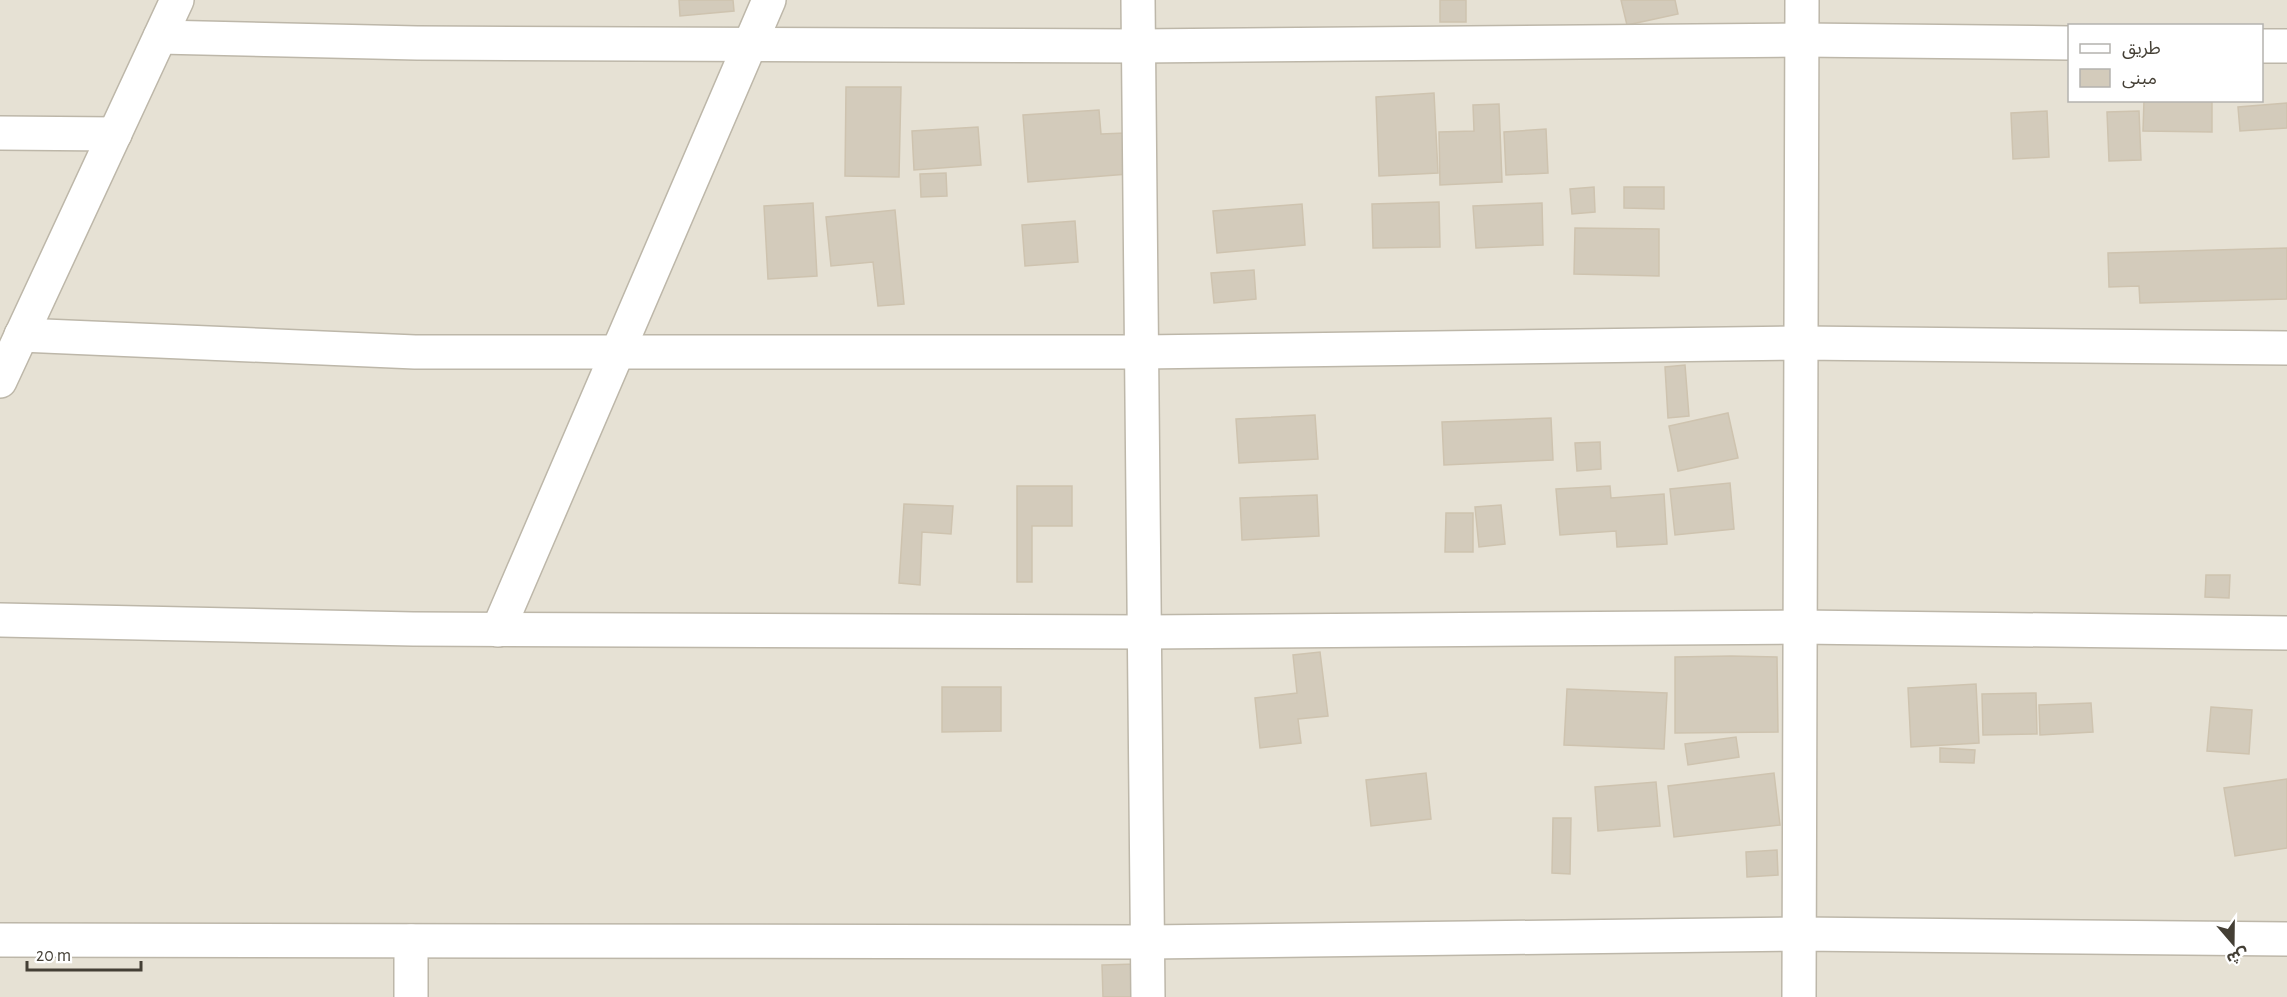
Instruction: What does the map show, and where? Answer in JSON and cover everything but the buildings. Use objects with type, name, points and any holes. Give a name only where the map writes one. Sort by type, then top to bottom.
[{"type":"street","points":[[1,378],[177,0]]},
{"type":"street","points":[[498,630],[769,0]]},
{"type":"street","points":[[1138,0],[1148,997]]},
{"type":"street","points":[[1799,997],[1802,0]]},
{"type":"street","points":[[160,38],[417,44],[1139,46],[1802,40],[2068,44]]},
{"type":"street","points":[[2263,46],[2287,46]]},
{"type":"street","points":[[0,133],[115,134]]},
{"type":"street","points":[[21,335],[415,352],[1142,352],[1801,343],[2287,348]]},
{"type":"street","points":[[0,620],[498,630],[1145,632],[1800,627],[2287,633]]},
{"type":"street","points":[[0,940],[1148,942],[1800,934],[2287,939]]},
{"type":"street","points":[[411,941],[411,997]]},
{"type":"shaded area","points":[[0,0],[2287,0],[2287,997],[0,997]]}]
